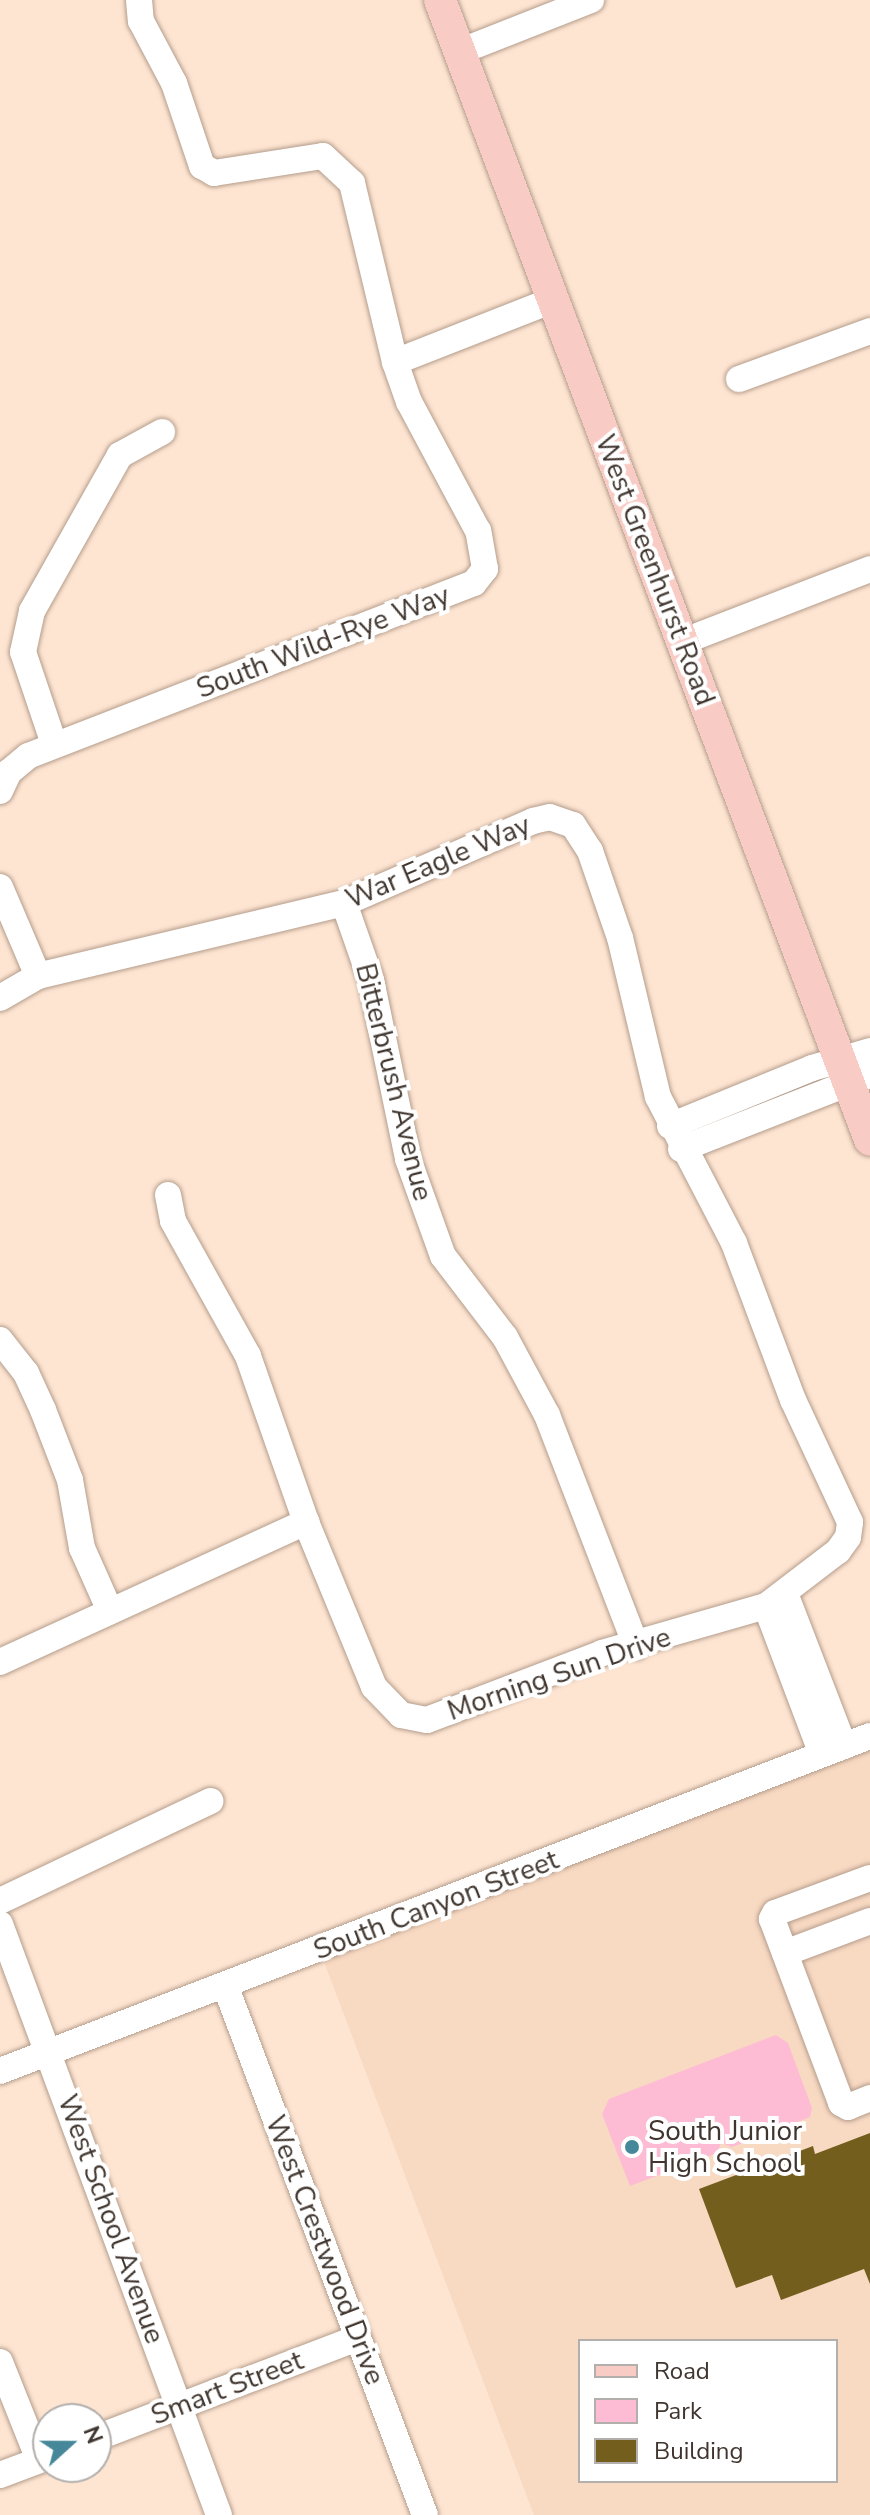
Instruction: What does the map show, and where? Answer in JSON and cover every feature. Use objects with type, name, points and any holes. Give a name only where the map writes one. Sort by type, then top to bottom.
[{"type":"main road","name":"West Greenhurst Road","points":[[440,0],[682,642],[857,1067],[870,1140]]},
{"type":"street","name":"South Wild-Rye Way","points":[[54,744],[474,583],[485,569],[478,531],[409,402],[395,362],[352,183],[323,156],[214,173],[202,166],[174,83],[141,21],[139,0]]},
{"type":"street","points":[[459,52],[591,0]]},
{"type":"street","points":[[395,362],[553,300]]},
{"type":"street","points":[[739,379],[870,331]]},
{"type":"street","points":[[0,791],[9,772],[54,744],[23,652],[32,611],[120,455],[162,432]]},
{"type":"street","points":[[682,642],[870,569]]},
{"type":"street","name":"War Eagle Way","points":[[38,976],[344,903],[533,821],[550,817],[573,825],[604,890],[647,1062],[676,1138],[734,1243],[793,1400],[850,1522],[848,1537],[838,1551],[776,1601]]},
{"type":"street","points":[[0,887],[38,976],[0,998]]},
{"type":"street","name":"Bitterbrush Avenue","points":[[344,903],[371,980],[408,1159],[443,1256],[505,1337],[547,1415],[636,1646]]},
{"type":"street","points":[[676,1138],[857,1067]]},
{"type":"street","name":"Morning Sun Drive","points":[[168,1195],[173,1221],[248,1356],[306,1522],[374,1687],[401,1715],[427,1720],[636,1646],[776,1601]]},
{"type":"street","points":[[0,1340],[26,1373],[43,1410],[70,1480],[82,1548],[110,1611]]},
{"type":"street","points":[[0,1662],[306,1522]]},
{"type":"street","points":[[776,1601],[833,1750]]},
{"type":"street","name":"South Canyon Street","points":[[0,2071],[870,1736]]},
{"type":"street","points":[[0,1901],[211,1801]]},
{"type":"street","points":[[869,1883],[775,1913],[772,1919],[841,2103],[848,2107],[870,2098]]},
{"type":"street","points":[[785,1953],[870,1921]]},
{"type":"street","name":"West School Avenue","points":[[0,1924],[50,2052],[219,2515]]},
{"type":"street","name":"West Crestwood Drive","points":[[225,1985],[425,2515]]},
{"type":"street","name":"Smart Street","points":[[112,2432],[358,2338]]},
{"type":"street","points":[[0,2362],[32,2433]]},
{"type":"street","points":[[0,2475],[32,2462]]},
{"type":"shaded area","name":"South Junior High School","points":[[870,1745],[870,2515],[534,2515],[321,1954]]},
{"type":"green space","points":[[776,2035],[788,2043],[812,2108],[810,2117],[732,2147],[721,2143],[717,2153],[630,2186],[602,2114],[609,2099]]},
{"type":"building","points":[[870,2133],[870,2284],[864,2269],[781,2300],[772,2275],[736,2288],[699,2189],[813,2146],[815,2154]]},
{"type":"place","name":"South Junior High School","points":[[632,2147]]}]
